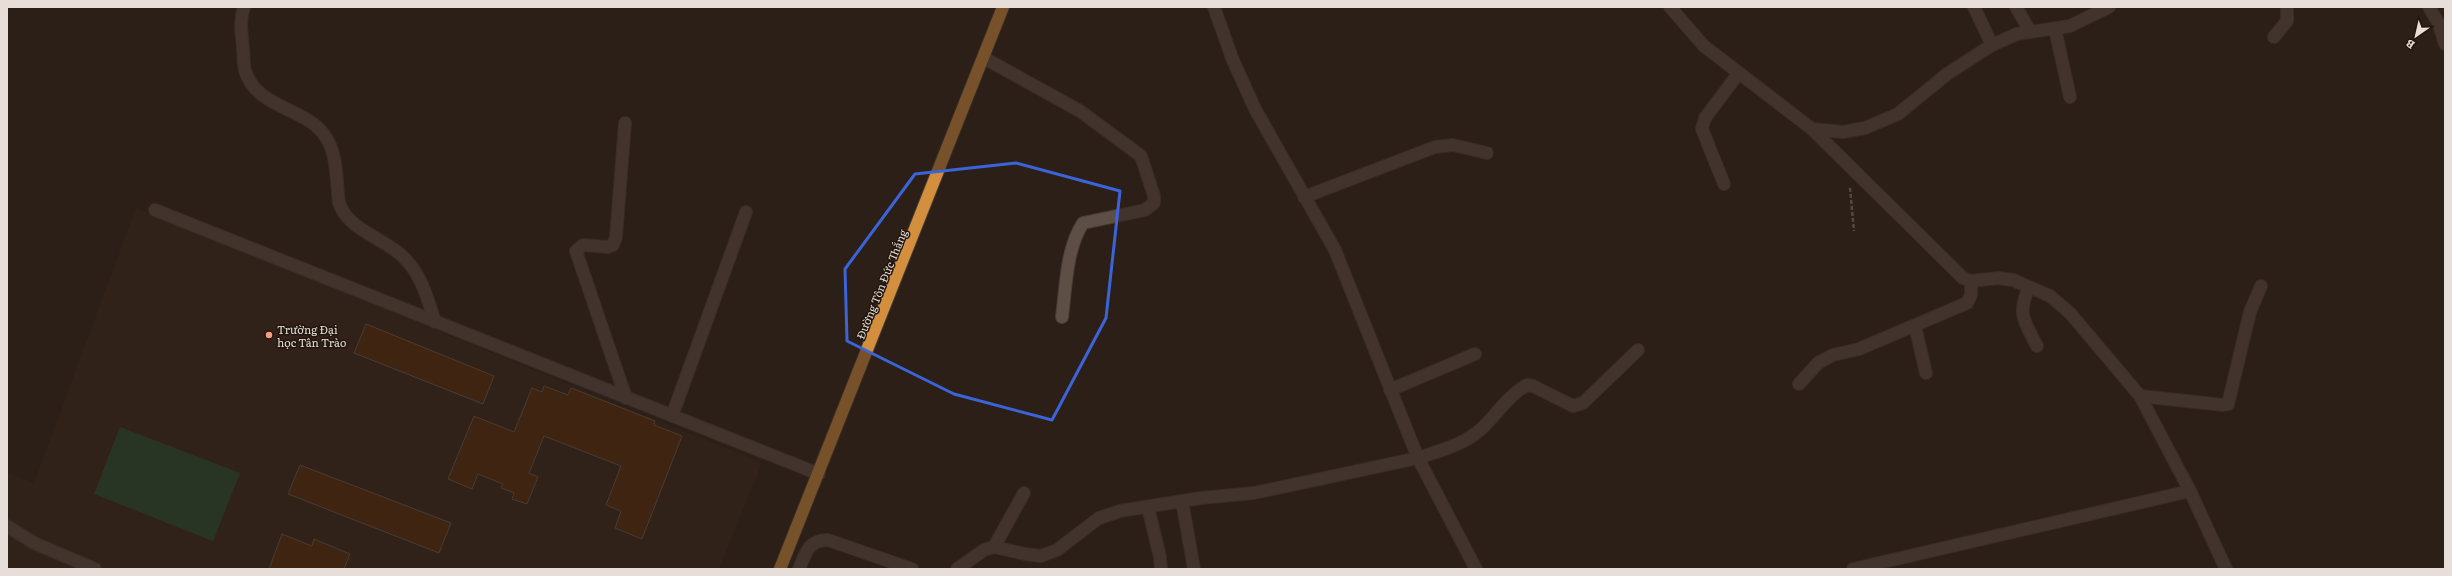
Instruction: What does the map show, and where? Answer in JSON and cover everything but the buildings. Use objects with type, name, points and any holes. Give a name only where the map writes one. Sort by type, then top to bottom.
[{"type":"highway","name":"Đường Tôn Đức Thắng","points":[[780,569],[819,474],[1003,7]]},
{"type":"street","points":[[244,7],[240,18],[245,71],[256,88],[272,103],[308,119],[325,135],[332,149],[339,204],[342,212],[349,220],[399,254],[410,264],[421,280],[435,322]]},
{"type":"street","points":[[1214,7],[1232,58],[1255,109],[1335,250],[1418,458],[1476,569]]},
{"type":"street","points":[[1670,7],[1704,46],[1738,74],[1812,129],[1963,278],[1971,281],[1998,278],[2013,280],[2050,296],[2070,313],[2140,396],[2190,492],[2226,569]]},
{"type":"street","points":[[1974,7],[1992,45]]},
{"type":"street","points":[[2016,7],[2030,30]]},
{"type":"street","points":[[1812,129],[1843,132],[1866,128],[1898,114],[1947,74],[1992,45],[2030,30],[2056,29],[2070,26],[2109,7]]},
{"type":"street","points":[[2274,37],[2287,21],[2287,7]]},
{"type":"street","points":[[2429,7],[2439,24],[2445,44]]},
{"type":"street","points":[[2056,29],[2070,97]]},
{"type":"street","points":[[984,58],[1080,111],[1141,156],[1154,196],[1154,203],[1145,210],[1083,223],[1078,231],[1070,255],[1062,317]]},
{"type":"street","points":[[1724,184],[1702,129],[1705,118],[1738,74]]},
{"type":"street","points":[[625,123],[616,237],[613,245],[608,247],[583,245],[576,251],[626,398]]},
{"type":"street","points":[[1304,197],[1435,147],[1453,146],[1487,153]]},
{"type":"street","points":[[155,210],[819,474]]},
{"type":"street","points":[[672,416],[746,212]]},
{"type":"street","points":[[1799,384],[1818,363],[1833,355],[1859,349],[1967,303],[1971,295],[1971,281]]},
{"type":"street","points":[[2140,396],[2223,405],[2228,404],[2250,312],[2261,286]]},
{"type":"street","points":[[2029,287],[2022,303],[2022,314],[2037,346]]},
{"type":"street","points":[[1915,326],[1926,373]]},
{"type":"street","points":[[957,569],[984,550],[994,547],[1041,556],[1057,550],[1099,518],[1120,511],[1182,501],[1254,493],[1418,458],[1469,438],[1481,429],[1500,407],[1527,386],[1533,386],[1573,406],[1583,403],[1638,350]]},
{"type":"street","points":[[1390,390],[1475,354]]},
{"type":"street","points":[[1853,569],[2190,492]]},
{"type":"street","points":[[994,547],[1024,493]]},
{"type":"street","points":[[1182,501],[1194,569]]},
{"type":"street","points":[[1148,507],[1160,557],[1161,569]]},
{"type":"street","points":[[7,526],[34,543],[96,569]]},
{"type":"street","points":[[799,569],[810,545],[818,540],[828,540],[912,569]]},
{"type":"path","points":[[1849,166],[1854,231]]},
{"type":"highlighted area","points":[[1016,163],[1120,191],[1106,318],[1052,420],[954,394],[847,341],[845,269],[915,174]]},
{"type":"shaded area","name":"Trường Đại học Tân Trào","points":[[136,208],[762,463],[719,569],[7,569],[7,473],[34,483]]},
{"type":"green space","points":[[120,427],[240,473],[213,541],[94,494]]},
{"type":"place","name":"Trường Đại học Tân Trào","points":[[269,335]]}]
